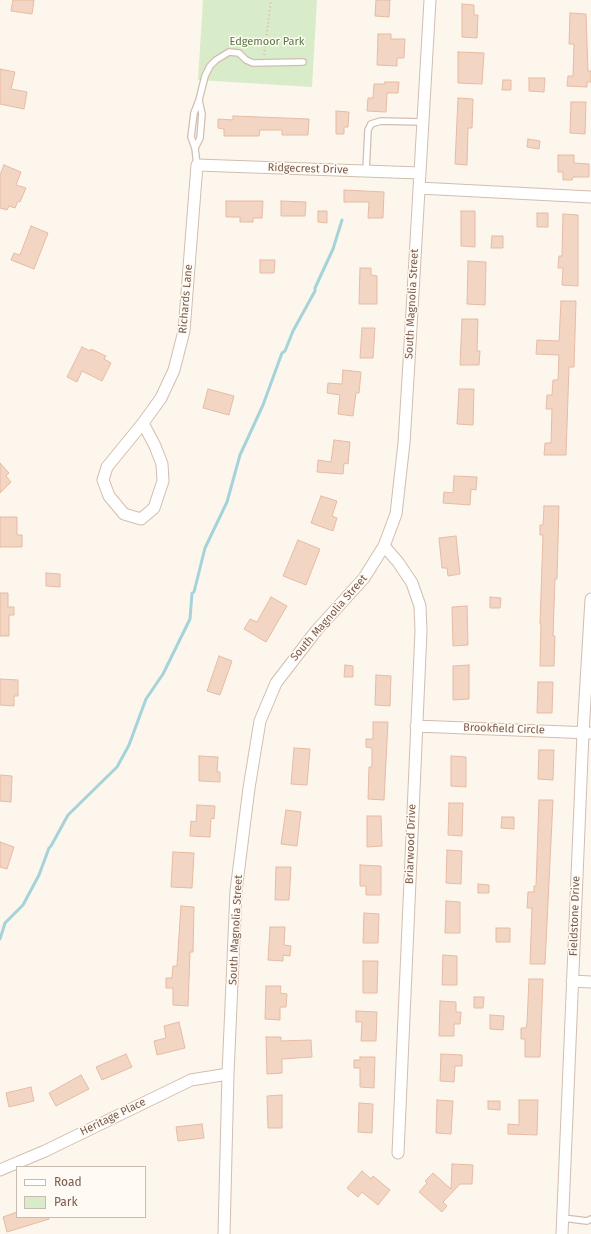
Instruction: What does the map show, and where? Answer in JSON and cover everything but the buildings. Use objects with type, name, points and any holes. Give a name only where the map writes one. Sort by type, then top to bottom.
[{"type":"street","name":"South Magnolia Street","points":[[224,1234],[228,1074],[236,890],[249,788],[260,721],[276,683],[316,632],[364,578],[384,546],[396,514],[401,472],[430,0]]},
{"type":"street","name":"Ridgecrest Drive","points":[[197,165],[420,173]]},
{"type":"street","name":"Richards Lane","points":[[143,423],[160,458],[163,481],[154,508],[142,519],[124,514],[109,496],[103,480],[107,467],[143,423],[161,398],[174,370],[184,331],[197,165]]},
{"type":"street","points":[[419,188],[591,197]]},
{"type":"street","name":"Briarwood Drive","points":[[384,546],[398,562],[412,583],[420,606],[421,631],[398,1153]]},
{"type":"street","name":"Fieldstone Drive","points":[[562,1234],[572,981],[587,733],[591,599]]},
{"type":"street","name":"Brookfield Circle","points":[[416,726],[587,733]]},
{"type":"street","points":[[572,981],[591,982]]},
{"type":"street","name":"Heritage Place","points":[[0,1170],[45,1151],[191,1080],[228,1074]]},
{"type":"lane","points":[[197,165],[195,148],[191,138],[194,113],[205,76],[210,66],[222,55],[229,52],[239,53],[246,60],[253,63],[303,62]]},
{"type":"lane","points":[[195,148],[200,138],[202,114],[199,100]]},
{"type":"lane","points":[[366,171],[368,130],[371,124],[380,121],[422,122]]},
{"type":"lane","points":[[562,1218],[590,1222]]},
{"type":"path","points":[[263,63],[272,0]]},
{"type":"green space","name":"Edgemoor Park","points":[[203,0],[317,0],[312,87],[198,80]]},
{"type":"waterway","points":[[0,939],[5,923],[23,905],[39,875],[49,848],[68,815],[117,767],[129,745],[146,699],[163,674],[190,619],[192,593],[194,592],[205,548],[227,502],[240,455],[263,405],[282,353],[285,351],[293,331],[315,291],[333,249],[342,220]]}]
